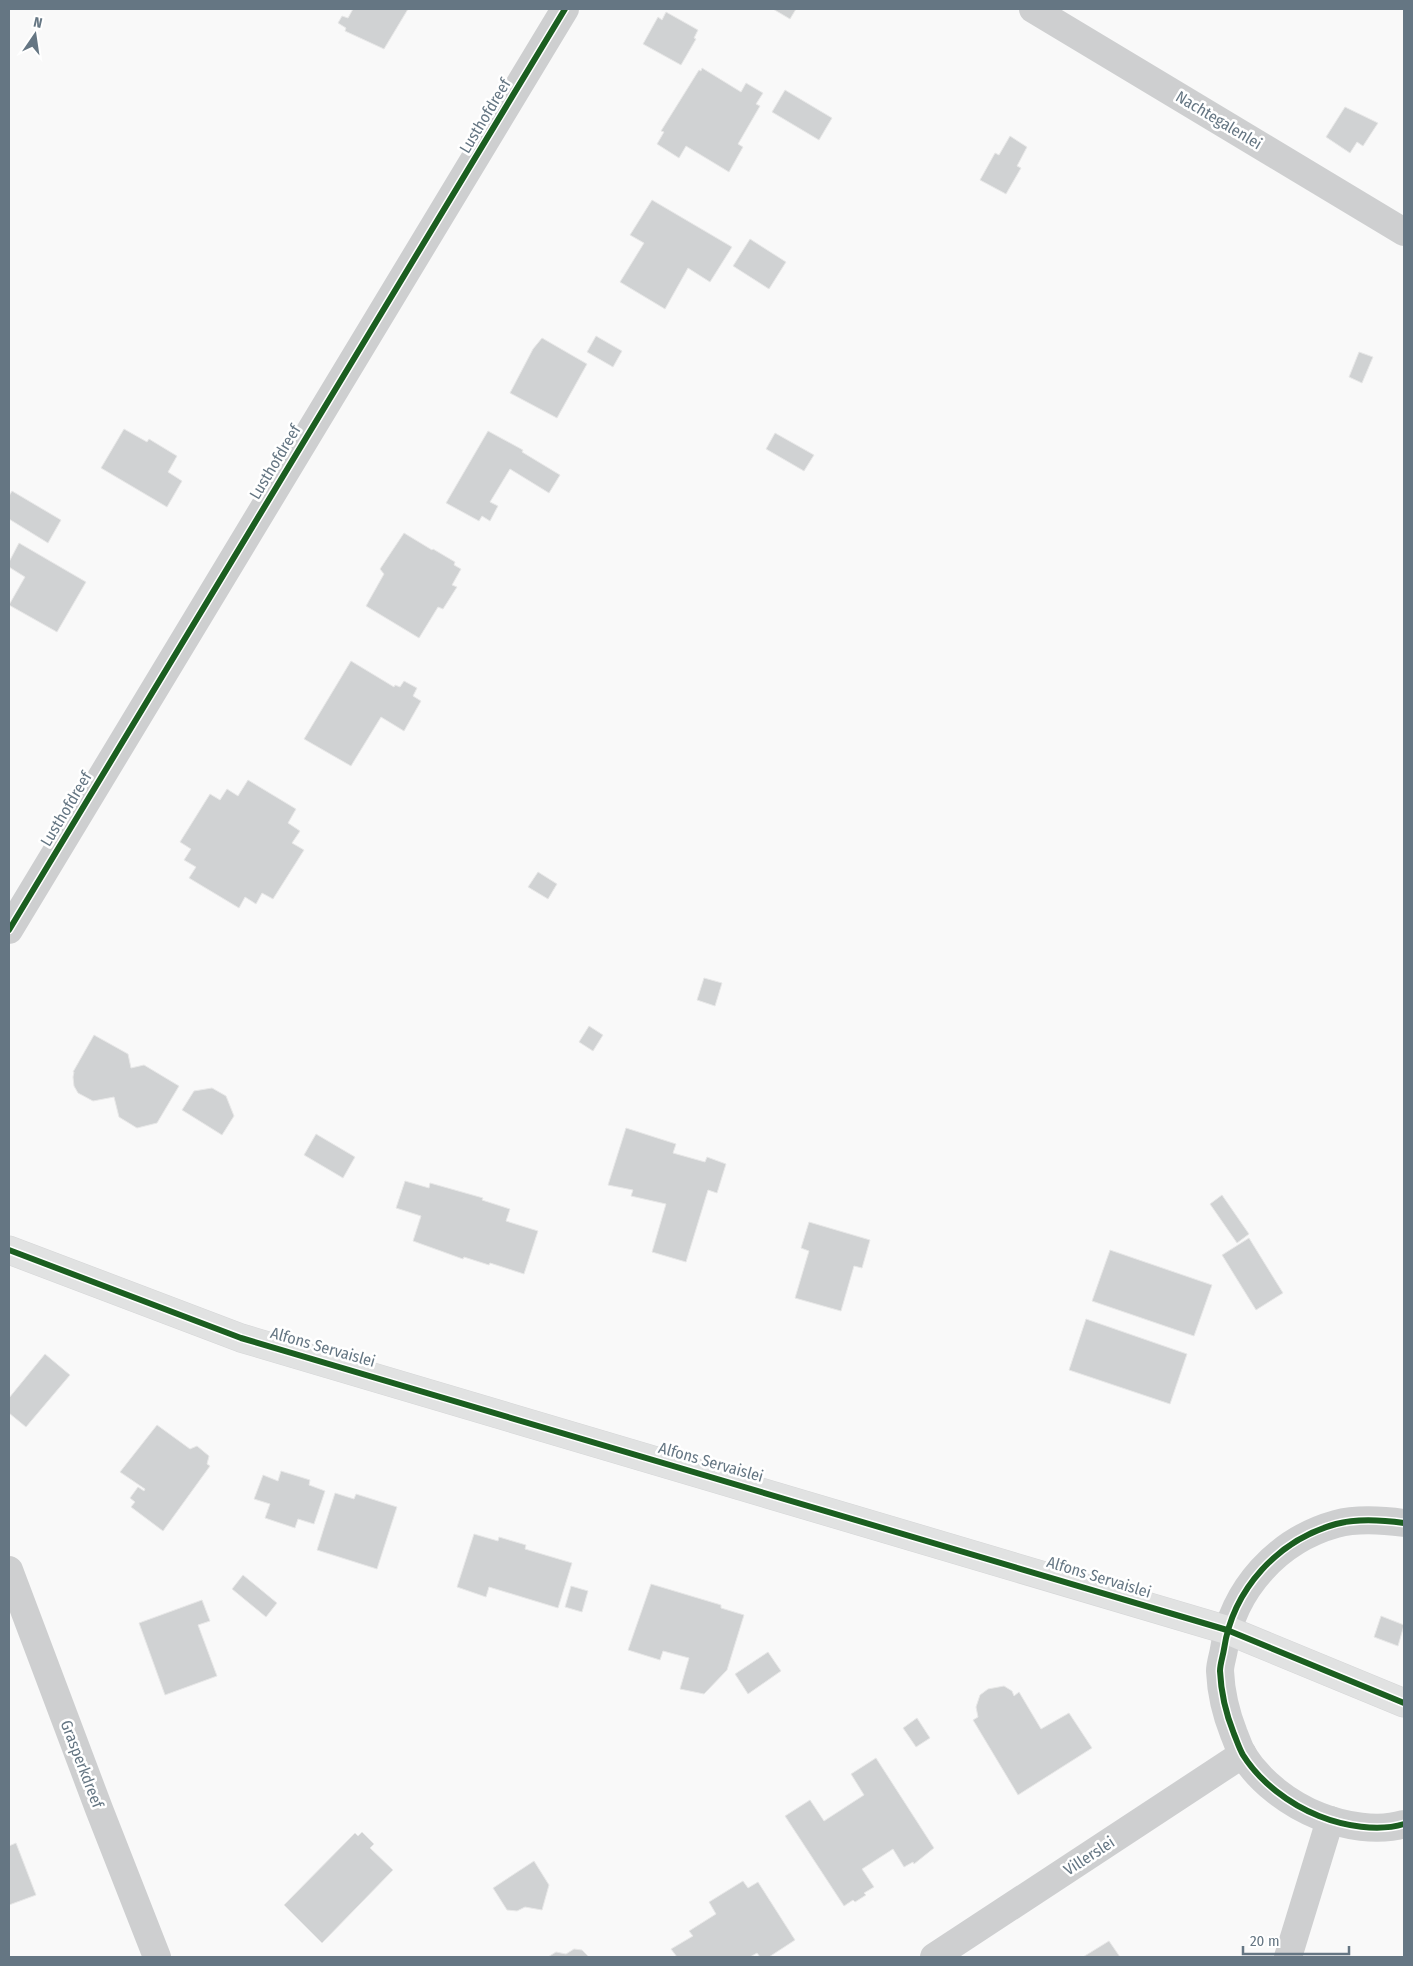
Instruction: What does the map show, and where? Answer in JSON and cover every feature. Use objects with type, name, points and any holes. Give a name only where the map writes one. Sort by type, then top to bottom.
[{"type":"street","name":"Lusthofdreef","points":[[9,930],[565,9]]},
{"type":"street","name":"Nachtegalenlei","points":[[1033,9],[1404,232]]},
{"type":"street","name":"Alfons Servaislei","points":[[9,1250],[241,1338],[1227,1630],[1404,1703]]},
{"type":"street","points":[[1404,1523],[1377,1519],[1337,1523],[1300,1538],[1268,1562],[1243,1593],[1227,1630],[1220,1670],[1225,1712],[1243,1754],[1258,1774],[1279,1794],[1303,1809],[1330,1820],[1365,1827],[1404,1824]]},
{"type":"street","name":"Grasperkdreef","points":[[9,1570],[95,1800],[157,1957]]},
{"type":"street","name":"Villerslei","points":[[934,1957],[1243,1754]]},
{"type":"street","points":[[1288,1957],[1330,1820]]},
{"type":"building","points":[[353,9],[408,9],[384,49],[345,31],[346,28],[338,23],[342,16],[348,18]]},
{"type":"building","points":[[773,9],[796,9],[790,19]]},
{"type":"building","points":[[666,12],[698,30],[694,38],[696,39],[681,65],[643,44],[658,17],[662,20]]},
{"type":"building","points":[[702,68],[741,92],[746,83],[763,93],[756,104],[760,106],[738,144],[743,147],[729,172],[686,146],[679,158],[657,144],[664,132],[661,131]]},
{"type":"building","points":[[785,90],[832,118],[819,140],[772,112]]},
{"type":"building","points":[[1345,107],[1378,123],[1363,146],[1357,142],[1350,153],[1326,137]]},
{"type":"building","points":[[1010,136],[1027,147],[1017,166],[1021,168],[1006,194],[980,180],[995,153],[999,155]]},
{"type":"building","points":[[652,200],[732,247],[710,282],[688,268],[665,309],[620,282],[644,243],[630,235]]},
{"type":"building","points":[[750,239],[786,262],[769,289],[733,266]]},
{"type":"building","points":[[596,336],[622,351],[613,367],[587,352]]},
{"type":"building","points":[[542,338],[587,364],[557,418],[510,393],[533,349]]},
{"type":"building","points":[[1359,352],[1373,357],[1362,383],[1349,377]]},
{"type":"building","points":[[124,429],[147,442],[149,439],[177,456],[168,472],[182,481],[167,507],[101,468]]},
{"type":"building","points":[[488,431],[523,450],[522,452],[560,475],[549,493],[510,469],[490,502],[498,506],[490,521],[482,516],[479,521],[446,503]]},
{"type":"building","points":[[775,433],[814,455],[804,471],[766,449]]},
{"type":"building","points":[[12,491],[61,520],[48,543],[9,519],[9,496]]},
{"type":"building","points":[[404,533],[455,562],[454,565],[461,569],[452,585],[457,587],[443,609],[438,607],[419,638],[366,606],[384,574],[380,569]]},
{"type":"building","points":[[19,543],[86,582],[57,632],[9,605],[25,577],[9,567],[9,562]]},
{"type":"building","points":[[351,661],[394,687],[395,685],[400,687],[404,681],[417,688],[413,696],[421,701],[404,731],[381,717],[351,766],[304,739]]},
{"type":"building","points":[[248,780],[296,809],[288,823],[300,831],[292,843],[304,850],[273,899],[262,893],[256,904],[245,897],[239,908],[189,878],[196,867],[184,860],[191,849],[180,842],[210,794],[220,800],[227,789],[238,796]]},
{"type":"building","points":[[538,872],[557,884],[548,899],[528,887]]},
{"type":"building","points":[[704,978],[722,983],[715,1006],[697,1000]]},
{"type":"building","points":[[589,1026],[603,1035],[593,1051],[579,1042]]},
{"type":"building","points":[[94,1035],[128,1054],[131,1068],[144,1065],[179,1086],[157,1123],[137,1128],[119,1117],[114,1097],[93,1101],[78,1093],[74,1086],[73,1072]]},
{"type":"building","points":[[212,1088],[226,1096],[234,1116],[222,1135],[182,1110],[194,1091]]},
{"type":"building","points":[[626,1128],[676,1144],[673,1153],[705,1162],[707,1157],[726,1164],[717,1193],[708,1190],[686,1262],[652,1252],[666,1204],[631,1196],[633,1190],[608,1185]]},
{"type":"building","points":[[316,1134],[355,1157],[343,1178],[304,1155]]},
{"type":"building","points":[[405,1181],[429,1188],[430,1183],[483,1198],[482,1200],[510,1209],[506,1221],[538,1231],[524,1274],[490,1263],[489,1265],[464,1257],[463,1259],[413,1241],[421,1216],[396,1208]]},
{"type":"building","points":[[1222,1195],[1249,1234],[1237,1243],[1210,1204]]},
{"type":"building","points":[[809,1222],[870,1240],[862,1268],[854,1266],[841,1311],[795,1298],[809,1251],[801,1248]]},
{"type":"building","points":[[1249,1238],[1283,1293],[1256,1310],[1222,1255]]},
{"type":"building","points":[[1110,1250],[1212,1285],[1194,1336],[1092,1301]]},
{"type":"building","points":[[1086,1319],[1187,1354],[1170,1404],[1069,1370]]},
{"type":"building","points":[[45,1354],[70,1375],[26,1427],[9,1413],[9,1398]]},
{"type":"building","points":[[157,1425],[190,1449],[197,1446],[209,1456],[207,1464],[210,1466],[163,1531],[131,1507],[135,1502],[130,1498],[138,1487],[144,1491],[145,1489],[120,1472]]},
{"type":"building","points":[[281,1471],[310,1480],[309,1485],[325,1491],[314,1524],[298,1519],[295,1528],[265,1518],[270,1504],[254,1499],[263,1475],[278,1481]]},
{"type":"building","points":[[335,1493],[354,1499],[356,1494],[397,1507],[377,1569],[317,1550]]},
{"type":"building","points":[[474,1534],[498,1541],[499,1537],[526,1545],[525,1549],[572,1563],[558,1608],[489,1587],[486,1597],[457,1587]]},
{"type":"building","points":[[243,1575],[277,1603],[266,1617],[232,1589]]},
{"type":"building","points":[[651,1584],[721,1605],[721,1608],[744,1615],[727,1670],[704,1694],[680,1689],[689,1658],[663,1651],[660,1660],[628,1650]]},
{"type":"building","points":[[571,1586],[588,1591],[582,1612],[565,1607]]},
{"type":"building","points":[[202,1600],[210,1621],[198,1625],[217,1676],[165,1695],[139,1623]]},
{"type":"building","points":[[1381,1616],[1404,1625],[1398,1646],[1374,1637]]},
{"type":"building","points":[[768,1652],[781,1671],[748,1694],[735,1674]]},
{"type":"building","points":[[1004,1686],[1012,1691],[1014,1696],[1019,1692],[1041,1729],[1069,1713],[1092,1748],[1018,1795],[973,1720],[978,1717],[976,1707],[980,1695],[988,1689]]},
{"type":"building","points":[[917,1718],[930,1738],[916,1747],[903,1728]]},
{"type":"building","points":[[876,1758],[934,1848],[914,1864],[913,1862],[904,1867],[893,1849],[862,1869],[874,1887],[855,1902],[853,1900],[844,1906],[785,1816],[810,1800],[824,1821],[864,1795],[851,1774]]},
{"type":"building","points":[[362,1832],[374,1844],[370,1848],[393,1870],[322,1943],[284,1905],[355,1833],[358,1836]]},
{"type":"building","points":[[16,1843],[36,1895],[9,1905],[9,1846]]},
{"type":"building","points":[[534,1861],[549,1885],[542,1910],[525,1907],[517,1911],[507,1910],[493,1888]]},
{"type":"building","points":[[743,1881],[748,1888],[758,1882],[795,1940],[769,1957],[760,1957],[757,1953],[750,1957],[677,1957],[671,1949],[693,1936],[689,1931],[716,1914],[709,1902]]},
{"type":"building","points":[[1109,1941],[1120,1957],[1083,1957]]},
{"type":"building","points":[[574,1949],[582,1950],[589,1957],[548,1957],[556,1952],[566,1954]]},
{"type":"cycle path","points":[[9,930],[565,9]]},
{"type":"cycle path","points":[[9,1250],[241,1338],[1227,1630],[1404,1703]]},
{"type":"cycle path","points":[[1404,1523],[1370,1520],[1336,1524],[1295,1542],[1277,1555],[1248,1587],[1237,1606],[1229,1627],[1220,1671],[1226,1711],[1240,1750],[1250,1765],[1276,1791],[1308,1811],[1339,1823],[1372,1828],[1404,1824]]}]
